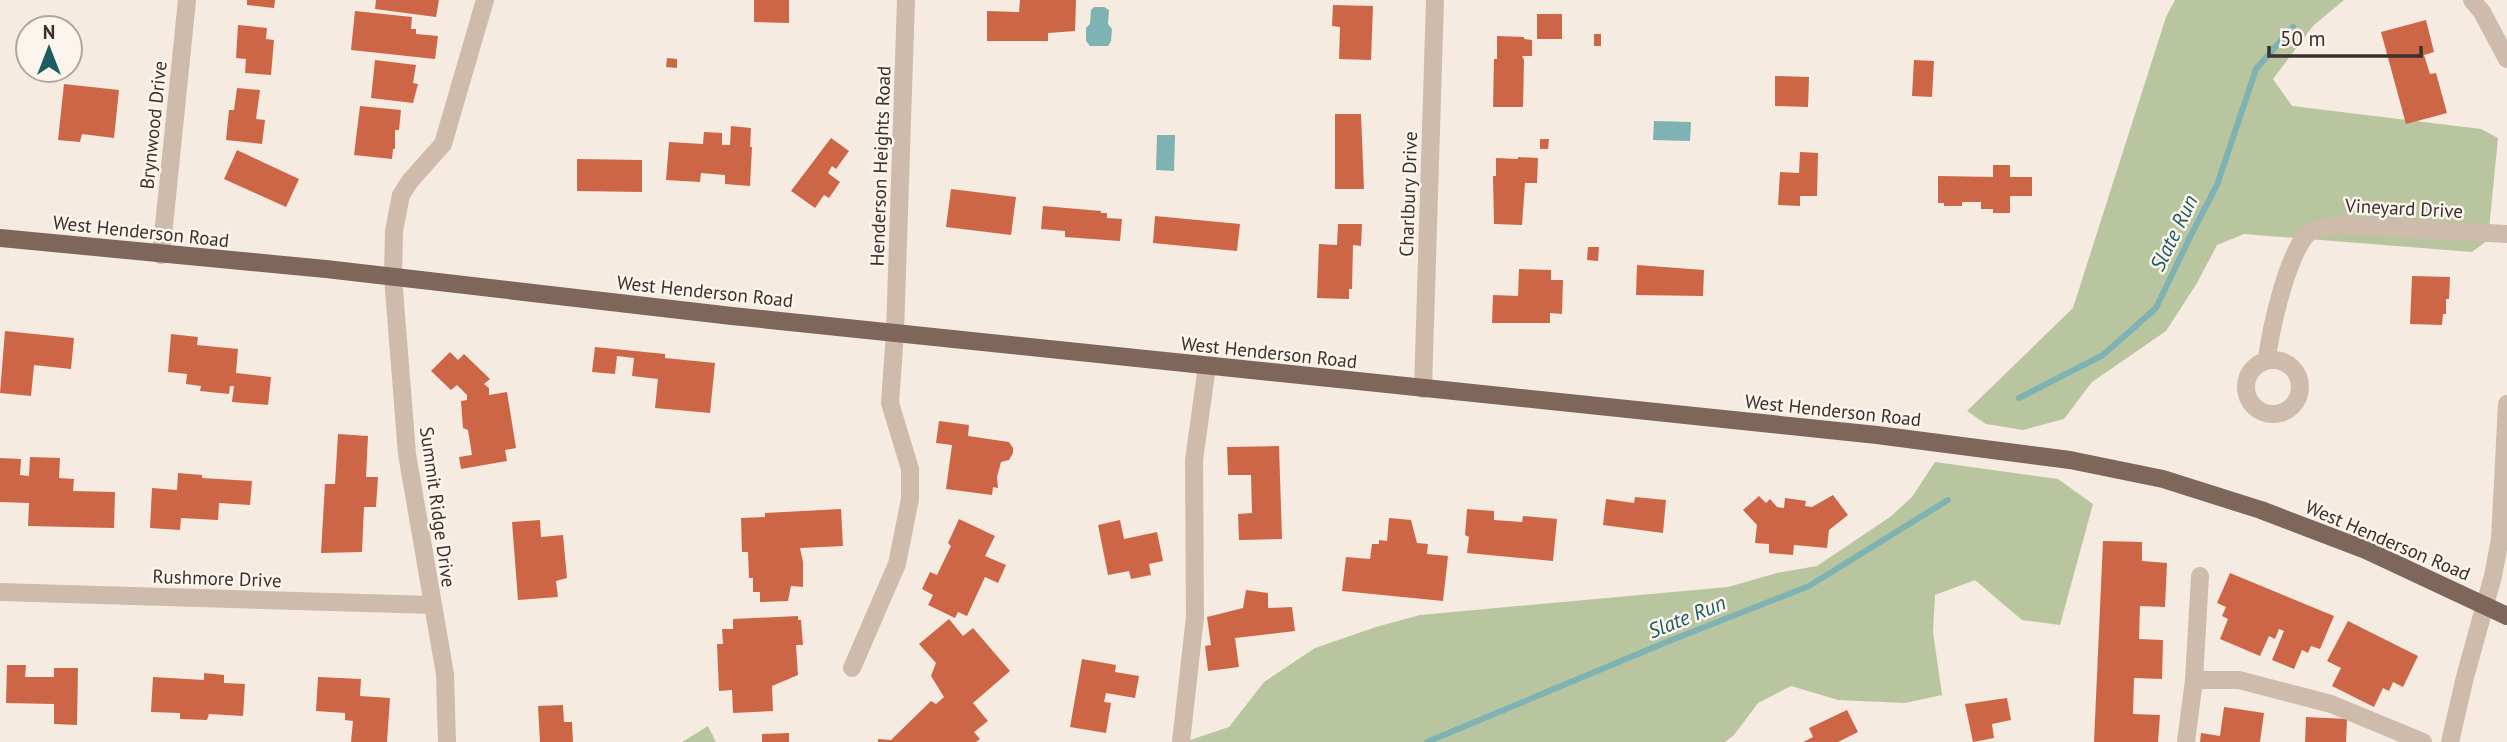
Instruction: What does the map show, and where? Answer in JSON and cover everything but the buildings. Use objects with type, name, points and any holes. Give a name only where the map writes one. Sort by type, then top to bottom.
[{"type":"main road","name":"West Henderson Road","points":[[0,238],[393,277],[895,333],[1986,448],[2115,468],[2212,493],[2366,550],[2507,616]]},
{"type":"street","name":"Brynwood Drive","points":[[161,255],[187,0]]},
{"type":"street","name":"Summit Ridge Drive","points":[[447,742],[445,674],[407,454],[393,277],[394,231],[401,195],[443,144],[485,0]]},
{"type":"street","name":"Henderson Heights Road","points":[[852,668],[897,564],[910,499],[910,469],[890,403],[895,333],[906,0]]},
{"type":"street","name":"Charlbury Drive","points":[[1423,389],[1435,0]]},
{"type":"street","points":[[2472,0],[2482,12],[2507,60]]},
{"type":"street","name":"Vineyard Drive","points":[[2267,360],[2270,330],[2299,243],[2310,233],[2324,227],[2342,225],[2507,234]]},
{"type":"street","points":[[1181,742],[1195,617],[1194,460],[1207,366]]},
{"type":"street","points":[[2450,742],[2500,539],[2507,404]]},
{"type":"street","points":[[2186,742],[2194,680],[2200,576]]},
{"type":"street","name":"Rushmore Drive","points":[[0,592],[432,605]]},
{"type":"street","points":[[2194,680],[2239,680],[2331,704],[2423,742]]},
{"type":"green space","points":[[2175,0],[2344,0],[2313,26],[2273,79],[2292,106],[2481,129],[2498,138],[2488,240],[2472,252],[2244,234],[2217,245],[2197,283],[2166,331],[2092,382],[2064,419],[2023,430],[1986,424],[1967,411],[2073,308],[2166,17]]},
{"type":"green space","points":[[1935,462],[2058,479],[2093,504],[2060,625],[2022,620],[1975,580],[1935,595],[1933,632],[1942,695],[1905,703],[1838,700],[1791,686],[1758,703],[1734,735],[1725,742],[1184,742],[1229,727],[1264,682],[1315,648],[1376,627],[1420,615],[1728,587],[1777,573],[1817,566],[1890,517],[1912,497]]},
{"type":"green space","points":[[708,726],[716,742],[682,742]]},
{"type":"water","points":[[1094,7],[1109,10],[1108,24],[1112,29],[1108,46],[1090,46],[1086,41],[1086,28],[1090,24],[1091,10]]},
{"type":"water","points":[[1654,121],[1691,122],[1690,141],[1653,140]]},
{"type":"water","points":[[1157,135],[1175,135],[1174,171],[1156,170]]},
{"type":"waterway","name":"Slate Run","points":[[2019,398],[2103,355],[2156,308],[2217,185],[2256,69],[2293,27]]},
{"type":"waterway","name":"Slate Run","points":[[1427,742],[1809,586],[1948,500]]}]
